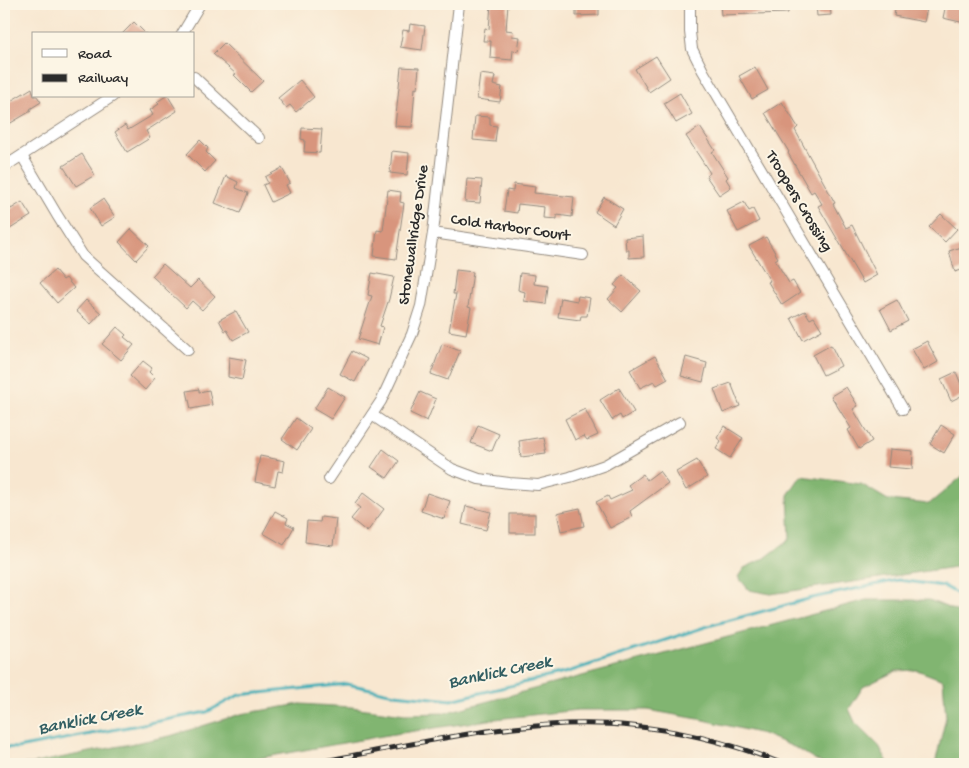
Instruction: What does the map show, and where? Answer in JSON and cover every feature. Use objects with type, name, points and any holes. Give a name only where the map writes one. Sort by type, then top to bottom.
[{"type":"street","points":[[183,32],[200,4]]},
{"type":"street","name":"Stonewallridge Drive","points":[[329,479],[372,415],[398,367],[421,306],[433,233],[458,4]]},
{"type":"street","name":"Troopers Crossing","points":[[690,4],[692,50],[703,71],[903,409]]},
{"type":"street","points":[[195,78],[259,138]]},
{"type":"street","points":[[4,167],[110,98]]},
{"type":"street","points":[[22,156],[56,215],[83,256],[188,350]]},
{"type":"street","name":"Cold Harbor Court","points":[[433,233],[584,255]]},
{"type":"street","points":[[372,415],[452,469],[479,480],[538,485],[570,478],[605,465],[680,422]]},
{"type":"green space","points":[[965,474],[965,571],[955,567],[771,594],[749,590],[738,577],[744,568],[765,558],[790,539],[788,495],[801,476],[861,484],[888,500],[929,504]]},
{"type":"green space","points":[[866,600],[929,600],[965,616],[965,764],[935,764],[946,717],[943,680],[917,670],[896,671],[863,687],[849,709],[855,722],[879,746],[889,764],[823,764],[796,748],[763,734],[704,720],[648,710],[578,710],[495,719],[388,735],[226,764],[30,764],[170,736],[241,714],[300,704],[351,707],[405,714],[444,713]]},
{"type":"building","points":[[491,4],[508,4],[506,30],[513,31],[512,36],[520,37],[518,51],[513,50],[512,60],[490,58],[491,41],[483,41],[485,28],[489,29]]},
{"type":"building","points":[[576,4],[599,4],[599,15],[576,16]]},
{"type":"building","points":[[720,4],[788,4],[788,13],[721,15]]},
{"type":"building","points":[[816,4],[830,4],[831,15],[817,16]]},
{"type":"building","points":[[896,4],[928,4],[924,22],[894,16]]},
{"type":"building","points":[[946,4],[965,4],[965,23],[943,18]]},
{"type":"building","points":[[134,22],[144,32],[124,32]]},
{"type":"building","points":[[410,24],[425,26],[422,50],[400,47],[403,30],[409,31]]},
{"type":"building","points":[[224,43],[263,81],[251,92],[234,75],[236,74],[213,54]]},
{"type":"building","points":[[656,56],[670,78],[649,92],[635,69]]},
{"type":"building","points":[[401,67],[419,68],[417,89],[415,88],[412,127],[395,126]]},
{"type":"building","points":[[755,67],[768,90],[752,99],[739,76]]},
{"type":"building","points":[[480,74],[495,76],[493,85],[502,87],[500,102],[477,99]]},
{"type":"building","points":[[300,80],[314,97],[296,112],[290,105],[286,108],[278,98]]},
{"type":"building","points":[[32,88],[32,98],[38,98],[41,102],[30,109],[31,111],[4,127],[4,105]]},
{"type":"building","points":[[680,93],[692,114],[676,123],[664,103]]},
{"type":"building","points":[[163,98],[169,98],[177,111],[146,131],[150,138],[127,152],[115,132],[125,125],[128,130],[153,115],[150,110],[159,104],[157,102]]},
{"type":"building","points":[[782,102],[798,127],[795,130],[835,203],[833,204],[846,228],[852,225],[877,275],[863,283],[818,206],[822,204],[814,191],[811,193],[765,113]]},
{"type":"building","points":[[475,116],[490,117],[490,125],[497,126],[495,142],[473,140]]},
{"type":"building","points":[[700,127],[715,150],[712,152],[728,177],[726,179],[731,187],[719,195],[706,176],[710,173],[686,136]]},
{"type":"building","points":[[302,128],[322,129],[320,153],[304,152],[305,140],[301,139]]},
{"type":"building","points":[[200,140],[208,148],[206,152],[215,161],[205,172],[187,154]]},
{"type":"building","points":[[392,151],[409,153],[407,175],[390,173]]},
{"type":"building","points":[[82,154],[95,175],[76,186],[63,166]]},
{"type":"building","points":[[282,168],[290,183],[286,185],[290,193],[271,202],[263,185],[268,183],[265,177]]},
{"type":"building","points":[[226,176],[238,182],[236,188],[248,193],[240,213],[215,203]]},
{"type":"building","points":[[467,179],[482,180],[480,203],[465,202]]},
{"type":"building","points":[[514,184],[535,187],[534,193],[574,197],[572,217],[557,215],[557,219],[544,218],[545,207],[518,204],[517,213],[504,211],[507,190],[513,191]]},
{"type":"building","points":[[388,190],[401,192],[400,202],[404,203],[396,259],[374,256],[377,230],[383,231]]},
{"type":"building","points":[[4,197],[11,209],[22,202],[31,216],[10,229],[4,220]]},
{"type":"building","points":[[604,197],[623,209],[614,225],[595,212]]},
{"type":"building","points":[[103,199],[115,217],[101,226],[90,208]]},
{"type":"building","points":[[744,202],[749,211],[753,209],[759,221],[738,232],[727,211]]},
{"type":"building","points":[[941,214],[957,229],[945,242],[929,227]]},
{"type":"building","points":[[131,229],[149,246],[136,260],[119,242]]},
{"type":"building","points":[[643,236],[644,257],[629,258],[629,250],[626,250],[625,238]]},
{"type":"building","points":[[766,237],[778,258],[775,260],[789,283],[793,281],[800,293],[782,305],[749,246]]},
{"type":"building","points":[[965,246],[965,269],[955,272],[949,251]]},
{"type":"building","points":[[163,264],[190,288],[198,280],[215,296],[202,310],[192,301],[186,308],[152,276]]},
{"type":"building","points":[[55,270],[63,280],[66,278],[74,288],[57,303],[40,283]]},
{"type":"building","points":[[456,270],[473,272],[468,307],[471,308],[466,334],[449,331],[456,294],[453,294]]},
{"type":"building","points":[[372,273],[394,277],[380,326],[383,327],[378,345],[358,339],[372,296],[368,295]]},
{"type":"building","points":[[520,273],[535,275],[534,284],[548,286],[546,304],[524,301],[525,292],[518,290]]},
{"type":"building","points":[[623,275],[641,291],[622,312],[608,299],[618,288],[614,285]]},
{"type":"building","points":[[578,296],[590,298],[587,316],[581,316],[580,320],[558,317],[561,298],[577,301]]},
{"type":"building","points":[[86,300],[101,313],[91,324],[76,311]]},
{"type":"building","points":[[897,300],[908,321],[891,330],[880,309]]},
{"type":"building","points":[[236,311],[248,332],[233,340],[219,320]]},
{"type":"building","points":[[805,311],[810,319],[814,317],[822,330],[803,340],[791,318]]},
{"type":"building","points":[[117,327],[126,335],[124,337],[134,345],[121,360],[102,344]]},
{"type":"building","points":[[927,341],[938,362],[924,370],[912,349]]},
{"type":"building","points":[[442,344],[460,351],[448,380],[431,374]]},
{"type":"building","points":[[831,345],[841,366],[823,375],[813,355]]},
{"type":"building","points":[[352,351],[367,359],[355,382],[340,374]]},
{"type":"building","points":[[655,356],[668,379],[657,385],[654,381],[640,388],[630,370]]},
{"type":"building","points":[[229,357],[246,360],[242,380],[228,377]]},
{"type":"building","points":[[686,357],[707,363],[703,382],[681,376]]},
{"type":"building","points":[[143,361],[152,368],[149,372],[155,378],[145,390],[130,376]]},
{"type":"building","points":[[956,372],[965,394],[951,401],[941,379]]},
{"type":"building","points":[[731,383],[740,406],[723,413],[714,389]]},
{"type":"building","points":[[328,387],[345,397],[331,419],[314,409]]},
{"type":"building","points":[[846,387],[858,406],[853,409],[872,441],[859,449],[848,430],[851,428],[831,396]]},
{"type":"building","points":[[619,388],[634,412],[622,419],[620,415],[612,420],[600,400]]},
{"type":"building","points":[[199,389],[199,392],[209,390],[212,405],[191,409],[187,391]]},
{"type":"building","points":[[420,392],[436,399],[427,421],[410,413]]},
{"type":"building","points":[[585,409],[598,435],[587,440],[584,436],[575,440],[565,419]]},
{"type":"building","points":[[296,418],[311,429],[297,450],[282,439]]},
{"type":"building","points":[[478,425],[499,434],[492,451],[471,443]]},
{"type":"building","points":[[941,425],[955,434],[944,453],[930,444]]},
{"type":"building","points":[[724,426],[743,438],[730,458],[716,449],[721,441],[717,438]]},
{"type":"building","points":[[543,437],[546,454],[521,457],[519,441]]},
{"type":"building","points":[[383,449],[399,461],[387,478],[371,467]]},
{"type":"building","points":[[890,449],[913,451],[912,469],[888,467]]},
{"type":"building","points":[[260,456],[285,461],[283,472],[278,471],[275,486],[255,482]]},
{"type":"building","points":[[697,460],[707,477],[686,490],[676,472]]},
{"type":"building","points":[[659,471],[668,483],[630,511],[632,517],[610,528],[596,502],[608,496],[610,500],[632,490],[628,485],[643,474],[647,480]]},
{"type":"building","points":[[363,493],[384,509],[367,532],[351,519],[360,508],[355,504]]},
{"type":"building","points":[[427,493],[450,501],[444,519],[421,511]]},
{"type":"building","points":[[466,506],[491,512],[486,530],[462,524]]},
{"type":"building","points":[[580,508],[584,526],[561,531],[557,513]]},
{"type":"building","points":[[275,511],[288,518],[286,523],[294,527],[284,545],[263,533]]},
{"type":"building","points":[[510,514],[535,514],[535,533],[510,533]]},
{"type":"building","points":[[321,517],[336,519],[333,546],[305,542],[307,521],[320,522]]},
{"type":"waterway","name":"Banklick Creek","points":[[4,747],[17,748],[207,712],[239,695],[347,684],[395,694],[451,700],[568,672],[708,626],[812,598],[898,580],[943,586],[965,598]]},
{"type":"railway","points":[[309,764],[429,741],[511,728],[592,724],[632,726],[671,731],[746,750],[783,764]]}]
